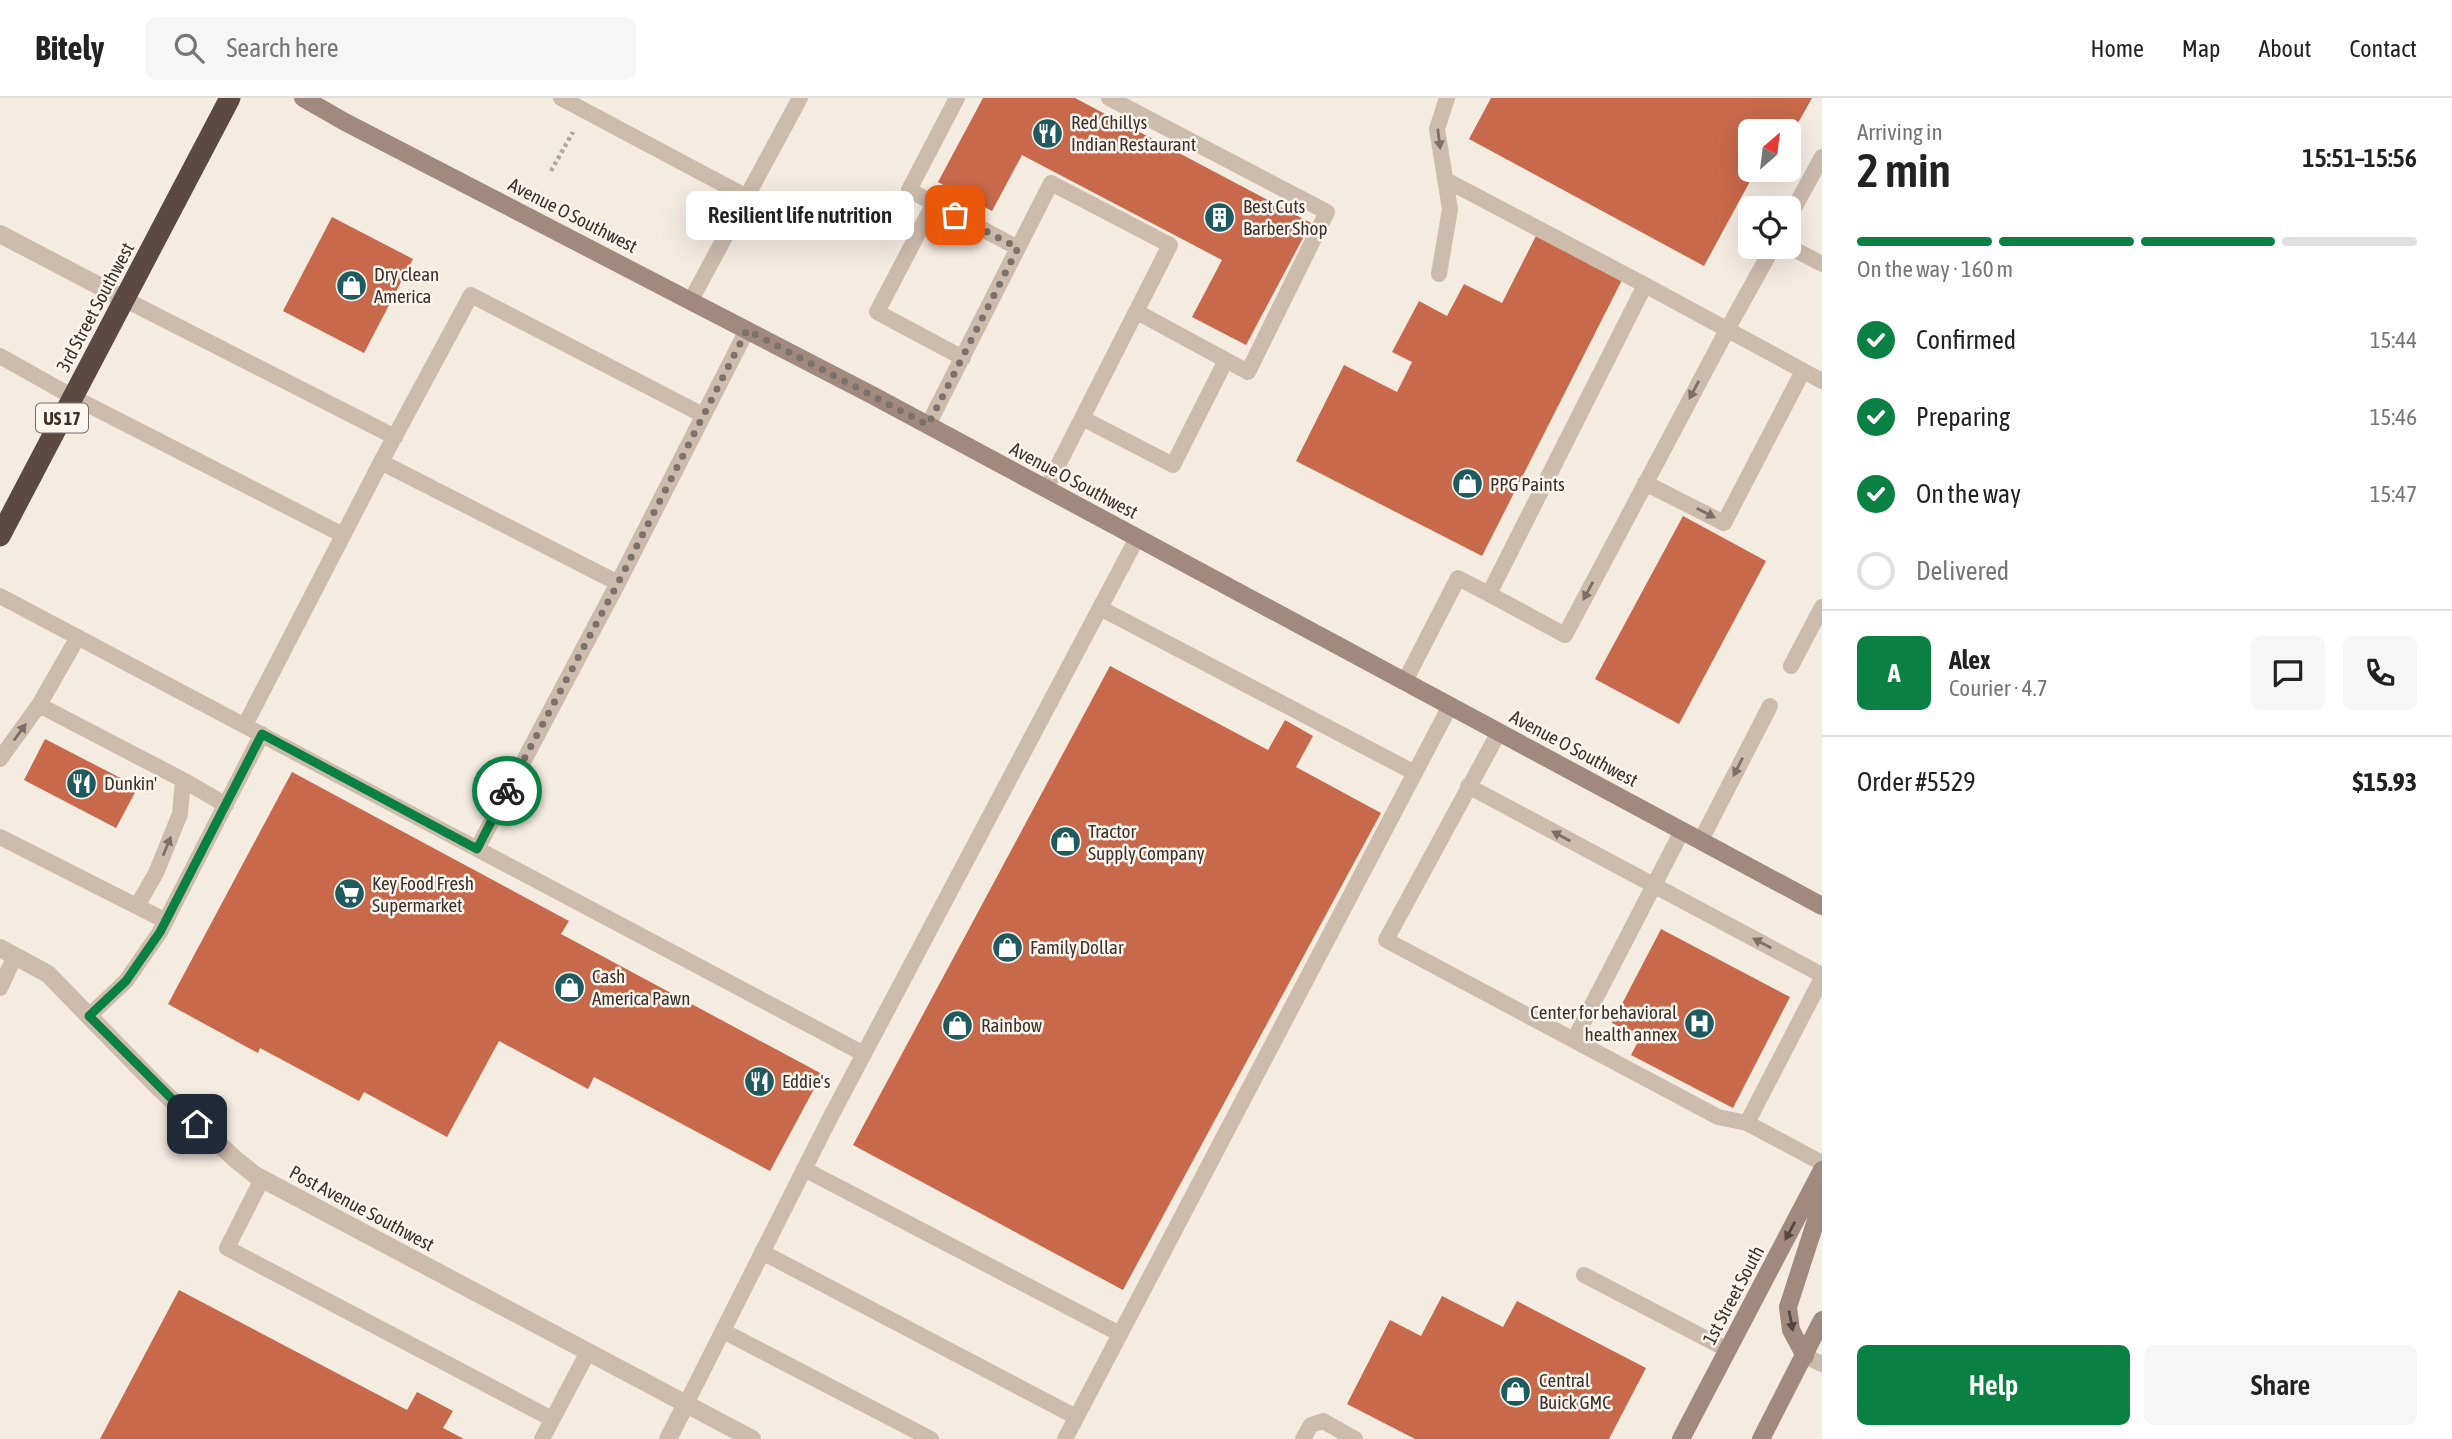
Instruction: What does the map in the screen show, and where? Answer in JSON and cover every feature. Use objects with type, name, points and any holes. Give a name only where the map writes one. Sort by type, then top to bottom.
[{"type":"highway","name":"3rd Street Southwest","points":[[0,536],[230,98]]},
{"type":"street","name":"Avenue O Southwest","points":[[303,98],[928,425],[1822,906]]},
{"type":"street","points":[[0,234],[124,299]]},
{"type":"street","name":"Post Avenue Southwest","points":[[8,952],[48,974],[234,1160],[262,1179],[752,1439]]},
{"type":"street","name":"1st Street South","points":[[1681,1439],[1822,1170]]},
{"type":"street","points":[[1805,1356],[1791,1330],[1788,1307],[1818,1214],[1822,1185]]},
{"type":"street","points":[[1766,1437],[1822,1320]]},
{"type":"street","points":[[668,1439],[686,1404]]},
{"type":"lane","points":[[561,98],[747,197]]},
{"type":"lane","points":[[691,300],[800,98]]},
{"type":"lane","points":[[957,98],[909,190],[1018,248]]},
{"type":"lane","points":[[1109,98],[1327,212],[1248,372],[1137,312]]},
{"type":"lane","points":[[1439,274],[1450,209],[1437,129],[1447,98]]},
{"type":"lane","points":[[1801,196],[1822,157]]},
{"type":"lane","points":[[1446,180],[1822,381]]},
{"type":"lane","points":[[928,425],[1051,183],[1170,245],[1046,489]]},
{"type":"lane","points":[[934,203],[877,312],[962,358]]},
{"type":"lane","points":[[1801,253],[1822,264]]},
{"type":"lane","points":[[1405,681],[1458,578],[1565,635],[1766,259]]},
{"type":"lane","points":[[1489,594],[1644,285]]},
{"type":"lane","points":[[245,725],[471,295],[703,415]]},
{"type":"lane","points":[[124,299],[395,437]]},
{"type":"lane","points":[[477,849],[618,583],[747,330]]},
{"type":"lane","points":[[0,356],[73,397],[344,535]]},
{"type":"lane","points":[[1082,418],[1173,464],[1226,360]]},
{"type":"lane","points":[[1645,483],[1724,523],[1804,371]]},
{"type":"lane","points":[[381,462],[618,583]]},
{"type":"lane","points":[[686,1404],[804,1169],[1137,538]]},
{"type":"lane","points":[[0,596],[864,1054]]},
{"type":"lane","points":[[1791,666],[1822,607]]},
{"type":"lane","points":[[1100,608],[1415,773]]},
{"type":"lane","points":[[0,759],[39,705],[78,637]]},
{"type":"lane","points":[[39,705],[226,805]]},
{"type":"lane","points":[[1065,1439],[1450,706]]},
{"type":"lane","points":[[1701,840],[1770,706]]},
{"type":"lane","points":[[1499,732],[1386,940],[1718,1118],[1747,1123],[1822,1163]]},
{"type":"lane","points":[[89,1016],[126,981],[166,921],[262,734]]},
{"type":"lane","points":[[137,906],[156,873],[180,814],[183,780]]},
{"type":"lane","points":[[1468,786],[1822,977],[1747,1123]]},
{"type":"lane","points":[[1574,1040],[1682,831]]},
{"type":"lane","points":[[1,838],[166,921]]},
{"type":"lane","points":[[0,988],[8,952]]},
{"type":"lane","points":[[804,1169],[1120,1334]]},
{"type":"lane","points":[[262,1179],[227,1248],[552,1419]]},
{"type":"lane","points":[[762,1252],[1076,1417]]},
{"type":"lane","points":[[1584,1275],[1728,1350]]},
{"type":"lane","points":[[723,1331],[931,1439]]},
{"type":"lane","points":[[542,1439],[588,1352]]},
{"type":"lane","points":[[1805,1356],[1822,1364]]},
{"type":"lane","points":[[1303,1439],[1311,1425],[1323,1422],[1355,1439]]},
{"type":"building","name":"Best Cuts Barber Shop","points":[[983,98],[1075,98],[1311,223],[1246,345],[1192,317],[1222,260],[1022,155],[992,211],[938,182]]},
{"type":"building","points":[[1491,98],[1812,98],[1800,119],[1738,119],[1738,182],[1750,182],[1742,196],[1738,196],[1738,203],[1704,266],[1469,139]]},
{"type":"building","points":[[332,217],[413,259],[364,353],[283,311]]},
{"type":"building","points":[[1537,234],[1623,278],[1482,556],[1296,461],[1344,365],[1397,392],[1412,362],[1392,352],[1419,301],[1447,316],[1464,284],[1502,303]]},
{"type":"building","points":[[1683,516],[1766,561],[1679,724],[1595,679]]},
{"type":"building","points":[[1110,666],[1268,750],[1285,720],[1313,736],[1296,767],[1381,813],[1123,1290],[853,1145]]},
{"type":"building","name":"Dunkin'","points":[[45,739],[138,787],[116,828],[24,780]]},
{"type":"building","points":[[292,772],[569,921],[561,934],[822,1074],[770,1171],[594,1077],[588,1089],[499,1041],[447,1137],[364,1092],[359,1101],[260,1048],[258,1053],[168,1004]]},
{"type":"building","points":[[1661,929],[1790,997],[1733,1108],[1631,1055],[1640,1038],[1612,1023]]},
{"type":"building","points":[[179,1290],[407,1410],[417,1392],[453,1411],[443,1428],[464,1439],[100,1439]]},
{"type":"building","points":[[1442,1296],[1503,1327],[1517,1301],[1646,1368],[1609,1439],[1415,1439],[1347,1404],[1390,1320],[1421,1336]]},
{"type":"way so far","points":[[507,791],[618,583],[747,330],[928,425],[1018,248],[955,215]]},
{"type":"place","name":"Red Chillys Indian Restaurant","points":[[1048,133]]},
{"type":"place","name":"Resilient life nutrition","points":[[955,215]]},
{"type":"place","name":"Best Cuts Barber Shop","points":[[1220,217]]},
{"type":"place","name":"Dry clean America","points":[[351,285]]},
{"type":"place","name":"PPG Paints","points":[[1467,484]]},
{"type":"place","name":"Dunkin'","points":[[81,783]]},
{"type":"place","name":"Tractor Supply Company","points":[[1065,842]]},
{"type":"place","name":"Key Food Fresh Supermarket","points":[[349,894]]},
{"type":"place","name":"Family Dollar","points":[[1007,947]]},
{"type":"place","name":"Cash America Pawn","points":[[569,987]]},
{"type":"place","name":"Center for behavioral health annex","points":[[1700,1023]]},
{"type":"place","name":"Rainbow","points":[[958,1025]]},
{"type":"place","name":"Eddie's","points":[[759,1081]]},
{"type":"place","name":"Central Buick GMC","points":[[1516,1391]]},
{"type":"route","points":[[197,1124],[89,1016],[126,981],[160,932],[262,734],[477,849],[507,791]]}]
